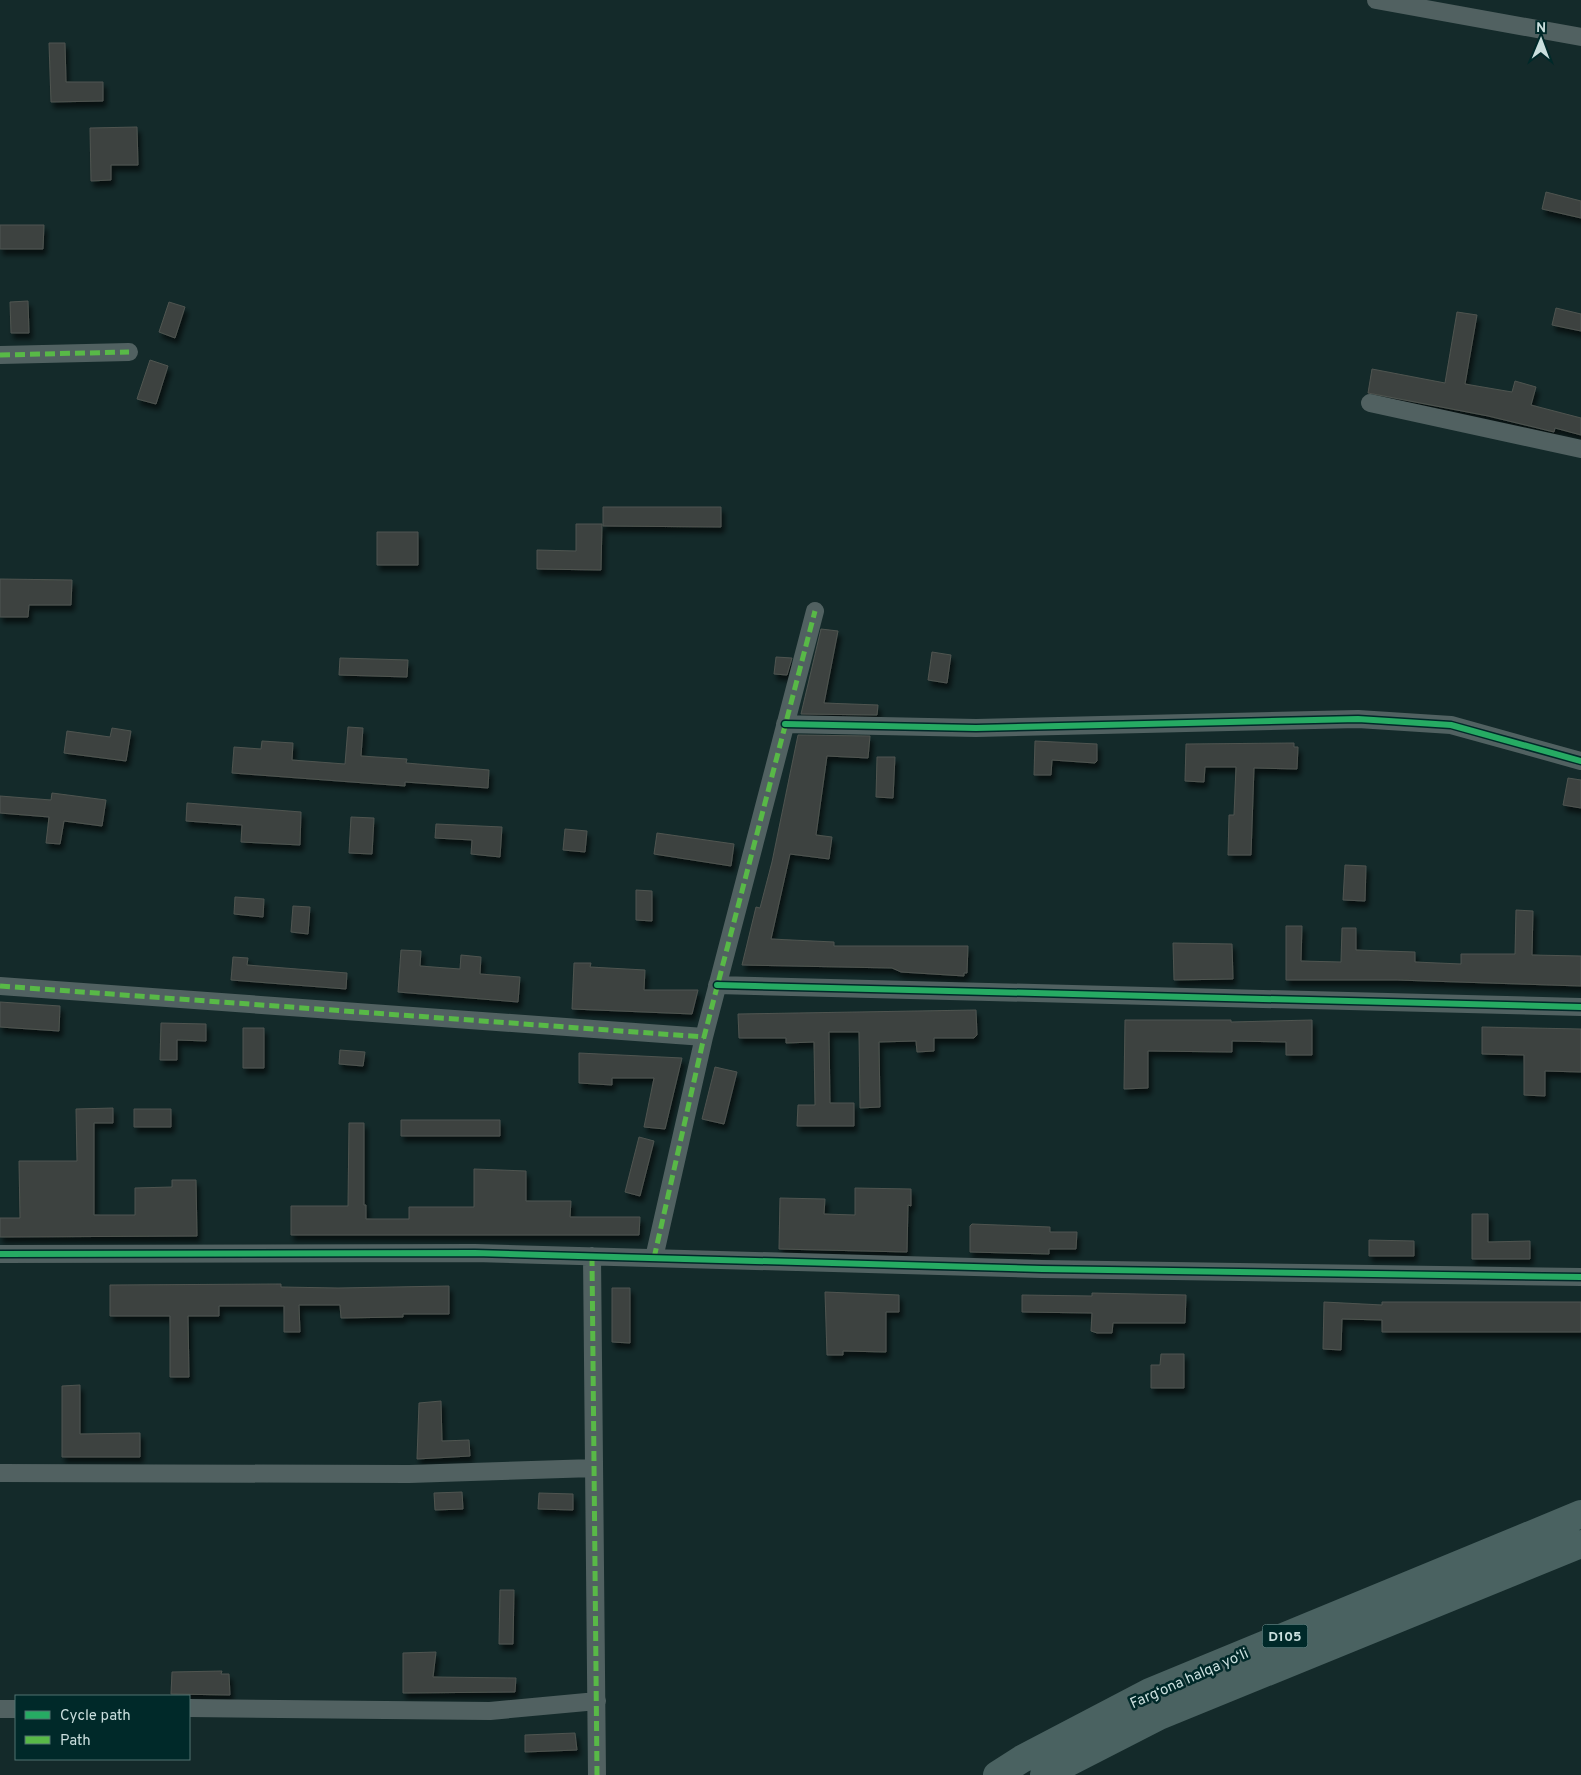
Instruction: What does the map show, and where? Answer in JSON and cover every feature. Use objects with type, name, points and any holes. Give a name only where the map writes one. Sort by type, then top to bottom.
[{"type":"highway","name":"Farg‘ona halqa yo‘li","points":[[997,1775],[1022,1759],[1150,1692],[1581,1514]]},
{"type":"highway","name":"Farg‘ona halqa yo‘li","points":[[1044,1775],[1159,1716],[1581,1544]]},
{"type":"street","points":[[1376,0],[1581,37]]},
{"type":"street","points":[[0,355],[129,352]]},
{"type":"street","points":[[1370,403],[1581,450]]},
{"type":"street","points":[[654,1258],[704,1037],[815,611]]},
{"type":"street","points":[[785,724],[976,728],[1358,719],[1450,725],[1581,760]]},
{"type":"street","points":[[717,985],[1581,1007]]},
{"type":"street","points":[[0,986],[704,1037]]},
{"type":"street","points":[[0,1254],[475,1253],[1042,1269],[1581,1277]]},
{"type":"street","points":[[592,1256],[597,1775]]},
{"type":"street","points":[[0,1473],[409,1474],[594,1468]]},
{"type":"street","points":[[190,1708],[490,1711],[597,1701]]},
{"type":"street","points":[[0,1709],[15,1709]]},
{"type":"building","points":[[49,43],[65,43],[66,82],[103,82],[103,101],[51,102]]},
{"type":"building","points":[[137,127],[138,165],[111,165],[111,180],[91,181],[90,128]]},
{"type":"building","points":[[1546,192],[1581,201],[1581,218],[1542,209]]},
{"type":"building","points":[[0,225],[44,225],[43,249],[0,249]]},
{"type":"building","points":[[28,301],[29,333],[11,333],[10,302]]},
{"type":"building","points":[[169,302],[185,307],[175,338],[159,332]]},
{"type":"building","points":[[1556,308],[1581,314],[1581,331],[1552,325]]},
{"type":"building","points":[[1457,312],[1477,315],[1465,384],[1512,392],[1515,381],[1536,387],[1531,405],[1581,418],[1581,435],[1555,428],[1554,432],[1488,416],[1368,393],[1372,369],[1445,383]]},
{"type":"building","points":[[150,360],[168,366],[156,404],[137,399]]},
{"type":"building","points":[[603,507],[721,507],[721,527],[603,526]]},
{"type":"building","points":[[576,524],[602,524],[601,570],[537,569],[537,550],[576,551]]},
{"type":"building","points":[[377,532],[418,532],[418,565],[377,565]]},
{"type":"building","points":[[0,579],[72,580],[71,605],[29,605],[28,617],[0,617]]},
{"type":"building","points":[[821,629],[838,631],[824,703],[878,705],[877,715],[801,714]]},
{"type":"building","points":[[932,652],[951,655],[947,683],[928,680]]},
{"type":"building","points":[[776,657],[792,658],[787,675],[774,674]]},
{"type":"building","points":[[340,658],[408,660],[407,677],[339,675]]},
{"type":"building","points":[[348,727],[363,728],[361,756],[407,759],[406,763],[489,770],[488,788],[405,782],[405,786],[232,773],[234,747],[261,749],[262,741],[293,743],[292,760],[345,764]]},
{"type":"building","points":[[112,728],[131,731],[126,761],[64,753],[67,731],[110,737]]},
{"type":"building","points":[[798,735],[870,736],[868,758],[827,756],[816,835],[832,837],[829,859],[790,854],[771,939],[834,942],[834,946],[968,946],[967,973],[964,973],[964,976],[901,972],[892,968],[742,965],[756,907],[760,908],[772,862]]},
{"type":"building","points":[[1035,741],[1097,744],[1097,761],[1095,763],[1052,760],[1051,775],[1034,775]]},
{"type":"building","points":[[1294,743],[1294,747],[1298,747],[1297,769],[1254,768],[1251,855],[1228,855],[1229,815],[1234,815],[1236,767],[1205,767],[1204,782],[1185,781],[1186,744]]},
{"type":"building","points":[[877,757],[895,757],[893,798],[876,797]]},
{"type":"building","points":[[1568,778],[1581,780],[1581,808],[1563,805]]},
{"type":"building","points":[[52,793],[106,800],[102,826],[64,821],[60,844],[46,843],[49,817],[0,813],[0,796],[51,800]]},
{"type":"building","points":[[187,803],[301,812],[300,845],[241,842],[242,825],[186,821]]},
{"type":"building","points":[[351,817],[374,818],[372,854],[349,853]]},
{"type":"building","points":[[436,824],[502,827],[500,857],[471,854],[472,840],[435,838]]},
{"type":"building","points":[[565,829],[587,831],[585,852],[563,850]]},
{"type":"building","points":[[657,833],[734,844],[731,866],[654,854]]},
{"type":"building","points":[[1345,865],[1366,866],[1365,901],[1343,900]]},
{"type":"building","points":[[636,890],[652,891],[652,921],[636,920]]},
{"type":"building","points":[[235,897],[264,899],[263,917],[234,914]]},
{"type":"building","points":[[293,906],[310,907],[308,934],[291,932]]},
{"type":"building","points":[[1516,910],[1533,911],[1532,955],[1581,956],[1581,986],[1397,980],[1286,980],[1286,926],[1302,926],[1301,961],[1341,962],[1342,928],[1356,928],[1356,950],[1415,952],[1415,962],[1461,964],[1461,954],[1515,954]]},
{"type":"building","points":[[1173,943],[1232,944],[1233,979],[1174,980]]},
{"type":"building","points":[[401,950],[421,951],[420,966],[460,969],[461,955],[481,957],[480,974],[520,977],[518,1002],[398,992]]},
{"type":"building","points":[[233,957],[248,958],[247,965],[347,973],[346,989],[231,980]]},
{"type":"building","points":[[574,963],[591,963],[590,967],[645,970],[644,990],[698,990],[692,1014],[572,1009]]},
{"type":"building","points":[[0,1002],[60,1006],[59,1031],[0,1027]]},
{"type":"building","points":[[976,1010],[977,1035],[974,1038],[934,1038],[934,1051],[917,1052],[916,1041],[879,1042],[880,1107],[860,1108],[859,1032],[829,1032],[830,1103],[854,1103],[854,1126],[797,1126],[798,1105],[815,1105],[814,1042],[786,1043],[786,1038],[739,1038],[738,1014]]},
{"type":"building","points":[[1125,1020],[1231,1020],[1231,1022],[1312,1020],[1312,1055],[1286,1055],[1286,1042],[1232,1041],[1232,1052],[1148,1051],[1148,1088],[1124,1089]]},
{"type":"building","points":[[161,1023],[206,1024],[206,1041],[177,1040],[177,1060],[160,1060]]},
{"type":"building","points":[[1482,1027],[1581,1029],[1581,1072],[1545,1071],[1545,1096],[1524,1095],[1524,1055],[1482,1054]]},
{"type":"building","points":[[243,1028],[264,1028],[264,1068],[243,1068]]},
{"type":"building","points":[[340,1050],[365,1052],[363,1066],[339,1064]]},
{"type":"building","points":[[579,1053],[682,1058],[665,1129],[644,1127],[654,1078],[612,1078],[612,1085],[579,1083]]},
{"type":"building","points":[[715,1067],[737,1072],[724,1124],[702,1119]]},
{"type":"building","points":[[113,1108],[113,1123],[94,1123],[94,1215],[135,1215],[135,1188],[172,1187],[172,1180],[196,1180],[197,1236],[0,1237],[0,1218],[20,1218],[19,1161],[77,1161],[76,1109]]},
{"type":"building","points":[[134,1109],[171,1109],[171,1127],[134,1127]]},
{"type":"building","points":[[401,1120],[500,1120],[500,1136],[401,1136]]},
{"type":"building","points":[[349,1123],[364,1123],[364,1205],[366,1205],[366,1219],[409,1219],[409,1207],[474,1207],[474,1169],[526,1171],[526,1201],[571,1201],[570,1217],[640,1217],[639,1235],[291,1235],[291,1206],[348,1206]]},
{"type":"building","points":[[639,1137],[654,1141],[640,1196],[625,1192]]},
{"type":"building","points":[[855,1188],[911,1189],[911,1206],[908,1205],[907,1252],[779,1249],[780,1198],[825,1199],[824,1214],[855,1215]]},
{"type":"building","points":[[1472,1214],[1488,1214],[1488,1242],[1530,1241],[1530,1259],[1472,1259]]},
{"type":"building","points":[[972,1224],[1050,1227],[1050,1232],[1077,1232],[1076,1249],[1049,1249],[1049,1254],[970,1252],[970,1226]]},
{"type":"building","points":[[1369,1240],[1414,1241],[1414,1256],[1369,1256]]},
{"type":"building","points":[[281,1284],[281,1287],[338,1288],[449,1286],[449,1314],[403,1314],[403,1317],[341,1318],[340,1305],[299,1305],[300,1332],[284,1332],[284,1306],[219,1306],[219,1316],[188,1316],[189,1377],[170,1377],[170,1316],[110,1316],[110,1285]]},
{"type":"building","points":[[612,1288],[630,1288],[630,1343],[612,1342]]},
{"type":"building","points":[[825,1292],[899,1295],[899,1312],[886,1312],[886,1352],[843,1351],[843,1355],[827,1355]]},
{"type":"building","points":[[1092,1293],[1186,1295],[1185,1323],[1113,1323],[1112,1333],[1097,1333],[1091,1331],[1092,1313],[1022,1312],[1022,1295],[1092,1296]]},
{"type":"building","points":[[1324,1302],[1382,1305],[1382,1302],[1581,1302],[1581,1332],[1382,1332],[1382,1320],[1342,1319],[1341,1350],[1323,1349]]},
{"type":"building","points":[[1161,1354],[1184,1354],[1184,1388],[1151,1388],[1151,1365],[1160,1365]]},
{"type":"building","points":[[80,1385],[80,1434],[140,1433],[140,1457],[62,1457],[62,1386]]},
{"type":"building","points":[[441,1401],[442,1441],[469,1440],[470,1456],[417,1459],[419,1403]]},
{"type":"building","points":[[462,1492],[463,1509],[435,1510],[434,1493]]},
{"type":"building","points":[[539,1493],[573,1494],[573,1510],[538,1509]]},
{"type":"building","points":[[500,1590],[514,1590],[513,1644],[499,1644]]},
{"type":"building","points":[[436,1652],[433,1677],[516,1678],[515,1692],[403,1693],[403,1653]]},
{"type":"building","points":[[222,1671],[221,1674],[229,1674],[230,1695],[171,1694],[172,1672]]},
{"type":"building","points":[[575,1733],[577,1750],[525,1752],[525,1735]]},
{"type":"marked path","points":[[0,355],[129,352]]},
{"type":"marked path","points":[[654,1258],[704,1037],[815,611]]},
{"type":"marked path","points":[[0,986],[704,1037]]},
{"type":"marked path","points":[[592,1256],[597,1775]]},
{"type":"cycle path","points":[[785,724],[976,728],[1358,719],[1451,725],[1581,761]]},
{"type":"cycle path","points":[[717,985],[1581,1007]]},
{"type":"cycle path","points":[[0,1254],[475,1253],[1042,1269],[1581,1277]]}]
